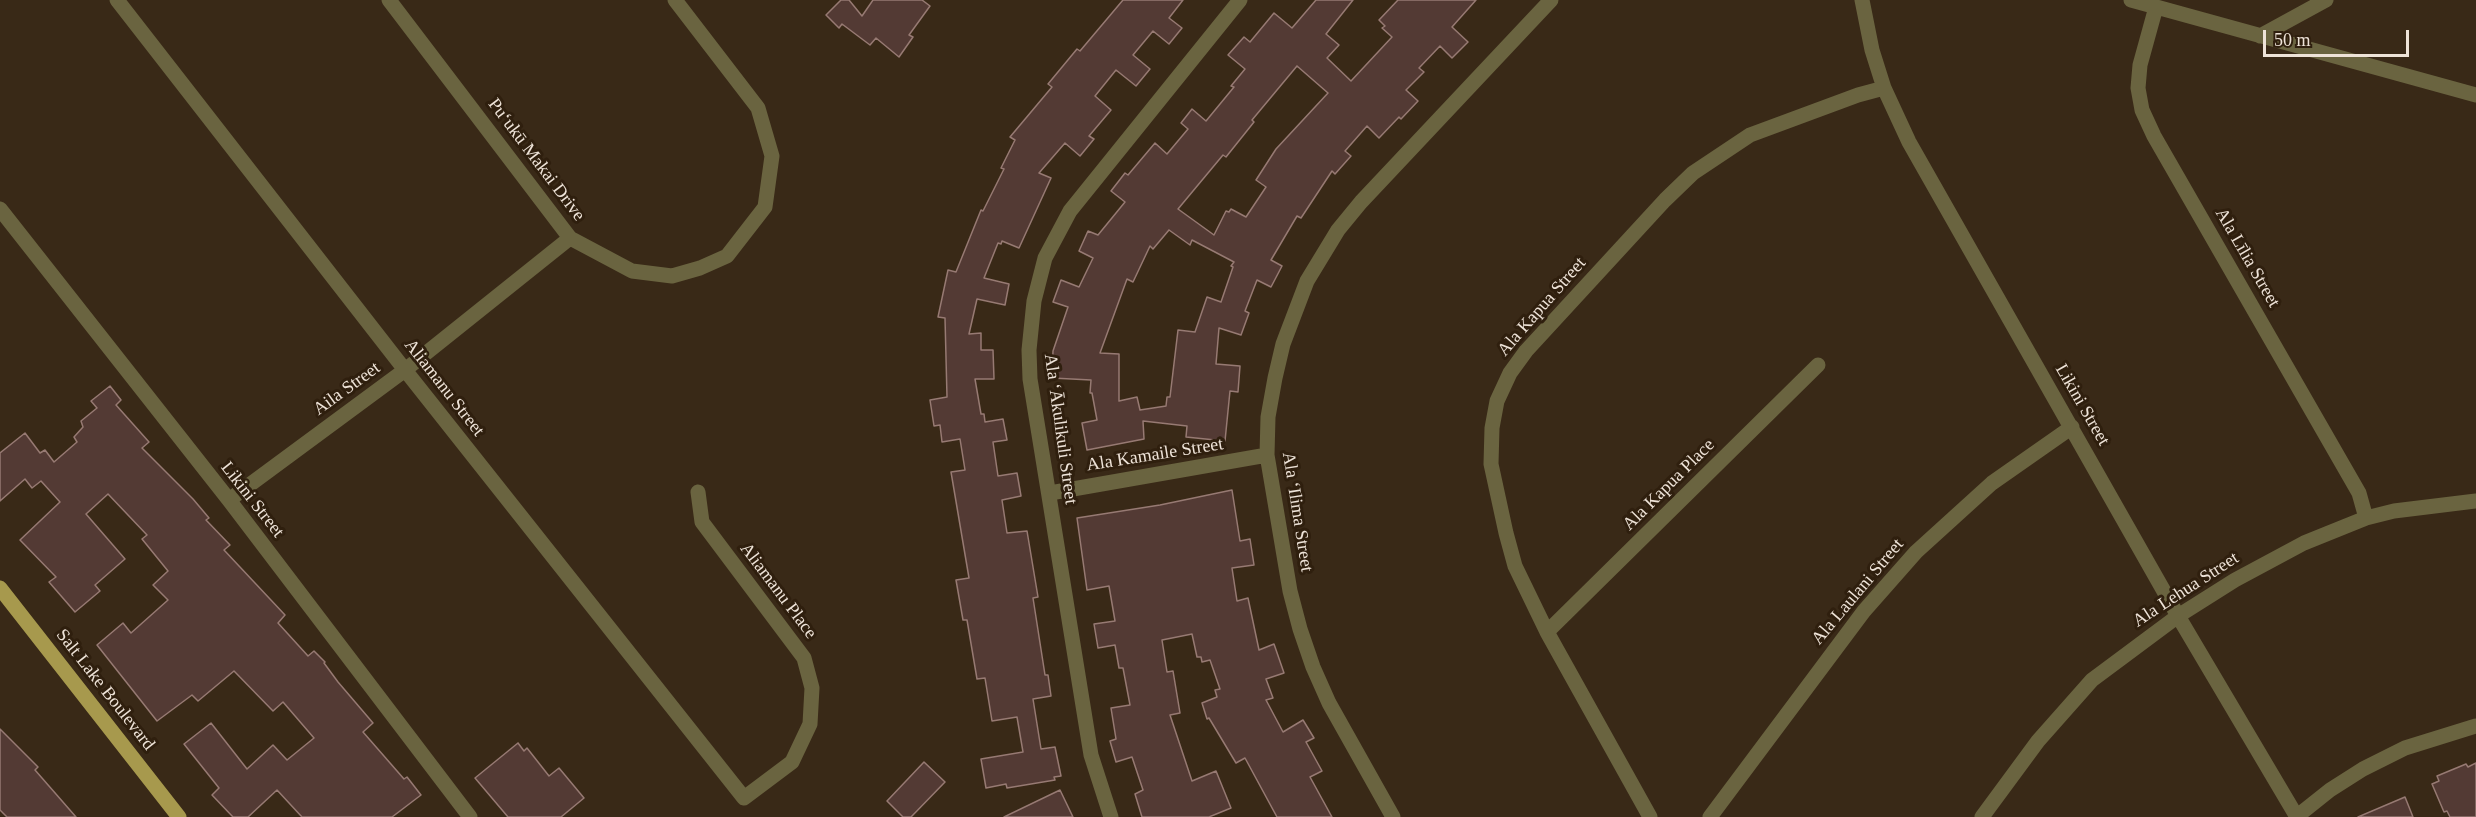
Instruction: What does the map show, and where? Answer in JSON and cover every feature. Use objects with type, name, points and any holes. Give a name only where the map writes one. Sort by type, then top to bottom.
[{"type":"main road","name":"Salt Lake Boulevard","points":[[0,588],[179,817]]},
{"type":"street","name":"Aliamanu Street","points":[[117,0],[405,370],[744,798]]},
{"type":"street","name":"Puʻukū Makai Drive","points":[[389,0],[570,238],[632,271],[672,276],[700,268],[727,256],[765,207],[772,156],[758,108],[675,0]]},
{"type":"street","name":"Ala ʻĀkulikuli Street","points":[[1111,817],[1091,755],[1033,397],[1029,350],[1034,301],[1045,258],[1056,235],[1086,188],[1240,0]]},
{"type":"street","name":"Ala ʻIlima Street","points":[[1393,817],[1329,703],[1313,667],[1290,591],[1267,455],[1268,417],[1283,344],[1307,281],[1338,230],[1361,202],[1551,0]]},
{"type":"street","name":"Likini Street","points":[[1862,0],[1872,50],[1884,88],[1909,142],[2178,616],[2296,817]]},
{"type":"street","points":[[2131,0],[2476,95]]},
{"type":"street","points":[[2260,36],[2326,0]]},
{"type":"street","name":"Ala Līlia Street","points":[[2156,7],[2140,65],[2138,88],[2142,110],[2154,136],[2359,493],[2366,518]]},
{"type":"street","name":"Ala Kapua Street","points":[[1650,817],[1547,632],[1515,566],[1491,464],[1492,428],[1497,400],[1510,373],[1526,351],[1665,200],[1693,173],[1750,135],[1858,95],[1884,88]]},
{"type":"street","name":"Likini Street","points":[[0,209],[228,500],[470,817]]},
{"type":"street","name":"Aila Street","points":[[228,500],[405,370],[570,238]]},
{"type":"street","name":"Ala Kapua Place","points":[[1547,632],[1818,365]]},
{"type":"street","name":"Ala Laulani Street","points":[[1710,817],[1864,611],[1916,552],[1992,483],[2072,427]]},
{"type":"street","name":"Ala Kamaile Street","points":[[1050,493],[1267,455]]},
{"type":"street","name":"Aliamanu Place","points":[[698,492],[702,522],[804,658],[812,688],[810,724],[792,762],[744,798]]},
{"type":"street","name":"Ala Lehua Street","points":[[1982,817],[2038,741],[2092,680],[2178,616],[2272,559],[2335,529],[2394,511],[2476,501]]},
{"type":"street","points":[[2296,817],[2330,790],[2363,769],[2405,748],[2476,726]]},
{"type":"building","points":[[841,0],[849,0],[862,16],[873,0],[922,0],[930,6],[909,35],[913,37],[899,57],[876,38],[870,45],[842,24],[839,28],[826,15]]},
{"type":"building","points":[[1123,0],[1183,0],[1169,18],[1182,28],[1169,44],[1153,31],[1133,55],[1150,69],[1136,86],[1116,70],[1095,96],[1111,110],[1089,136],[1094,139],[1080,156],[1065,143],[1039,173],[1051,178],[1019,248],[1002,241],[1001,244],[998,243],[984,278],[1009,284],[1005,305],[977,299],[969,334],[981,333],[981,350],[993,350],[994,379],[975,379],[981,414],[984,414],[985,422],[1003,419],[1007,440],[993,442],[998,476],[1017,473],[1021,496],[1002,500],[1007,533],[1027,531],[1038,597],[1033,598],[1045,675],[1048,675],[1051,696],[1033,699],[1041,749],[1055,747],[1061,776],[1054,777],[1055,780],[1007,788],[1006,784],[986,788],[981,759],[1023,752],[1017,717],[992,721],[985,678],[977,679],[967,620],[963,620],[956,580],[969,578],[951,472],[965,470],[960,439],[942,442],[940,425],[934,426],[930,400],[947,397],[945,318],[938,317],[948,270],[956,272],[981,210],[983,211],[1004,169],[1001,168],[1015,140],[1010,137],[1052,87],[1048,84],[1077,49],[1080,51]]},
{"type":"building","points":[[1316,0],[1353,0],[1326,34],[1339,45],[1327,58],[1351,81],[1392,37],[1382,28],[1385,26],[1379,20],[1398,0],[1476,0],[1452,27],[1468,42],[1452,58],[1440,46],[1419,68],[1424,72],[1406,90],[1418,101],[1379,138],[1367,126],[1345,151],[1351,156],[1335,174],[1332,171],[1301,218],[1297,216],[1271,260],[1282,266],[1271,287],[1257,280],[1245,311],[1249,313],[1241,335],[1219,328],[1216,364],[1240,366],[1238,392],[1230,391],[1225,441],[1186,437],[1187,426],[1143,421],[1144,439],[1087,450],[1082,423],[1097,420],[1092,393],[1090,393],[1091,380],[1052,378],[1053,351],[1068,307],[1053,302],[1061,280],[1079,287],[1093,258],[1079,251],[1088,231],[1098,235],[1125,202],[1111,191],[1125,173],[1128,175],[1155,143],[1167,154],[1188,129],[1181,123],[1192,109],[1206,121],[1234,87],[1231,86],[1245,69],[1228,55],[1244,37],[1250,42],[1274,13],[1292,28]],"holes":[[[1297,66],[1328,93],[1276,149],[1256,180],[1266,187],[1246,217],[1231,209],[1229,212],[1226,211],[1214,235],[1178,209],[1223,155],[1226,157],[1254,122],[1252,120]],[[1169,230],[1190,245],[1192,240],[1234,262],[1221,302],[1207,297],[1195,332],[1178,330],[1170,397],[1167,397],[1166,406],[1140,410],[1137,397],[1119,401],[1119,354],[1100,353],[1127,279],[1133,282],[1150,246],[1153,249]]]},
{"type":"building","points":[[110,386],[121,400],[116,405],[149,442],[142,448],[193,499],[209,518],[206,520],[230,545],[224,550],[285,615],[278,623],[308,656],[314,651],[325,662],[338,682],[373,723],[363,732],[404,779],[407,777],[421,795],[392,817],[302,817],[277,790],[248,817],[233,817],[212,795],[219,788],[184,744],[211,723],[247,769],[273,745],[287,760],[314,738],[283,702],[273,711],[234,671],[198,701],[192,695],[157,721],[97,645],[123,623],[131,633],[168,600],[153,585],[168,571],[142,539],[147,535],[108,494],[86,514],[125,559],[95,585],[100,591],[75,612],[49,582],[56,577],[20,540],[60,502],[41,481],[32,488],[25,479],[0,501],[0,453],[25,433],[40,453],[45,450],[54,462],[77,442],[74,437],[83,427],[81,421],[97,408],[91,401]]},
{"type":"building","points":[[1232,490],[1240,541],[1250,539],[1254,565],[1232,568],[1237,601],[1248,598],[1259,650],[1274,644],[1284,673],[1266,679],[1273,698],[1266,700],[1283,732],[1303,720],[1314,738],[1306,742],[1322,771],[1310,777],[1332,817],[1277,817],[1245,758],[1236,763],[1209,718],[1207,719],[1202,703],[1217,697],[1215,690],[1220,689],[1210,660],[1202,662],[1201,657],[1197,657],[1192,634],[1162,640],[1167,672],[1173,671],[1180,713],[1170,715],[1192,781],[1216,771],[1231,808],[1209,817],[1142,817],[1135,794],[1143,790],[1132,757],[1116,762],[1110,741],[1116,739],[1111,708],[1130,705],[1123,668],[1119,668],[1115,645],[1098,648],[1094,624],[1115,621],[1109,586],[1087,590],[1077,518],[1160,505]]},
{"type":"building","points":[[0,729],[38,767],[35,770],[76,817],[7,817],[0,810]]},
{"type":"building","points":[[518,743],[524,751],[527,748],[549,776],[559,768],[584,798],[561,817],[508,817],[475,778]]},
{"type":"building","points":[[924,762],[945,782],[911,817],[903,817],[887,801]]},
{"type":"building","points":[[2476,763],[2476,817],[2450,817],[2447,811],[2444,812],[2432,784],[2439,781],[2437,776],[2466,764],[2468,767]]},
{"type":"building","points":[[1060,790],[1073,817],[1004,817]]},
{"type":"building","points":[[2405,797],[2413,817],[2358,817]]}]
